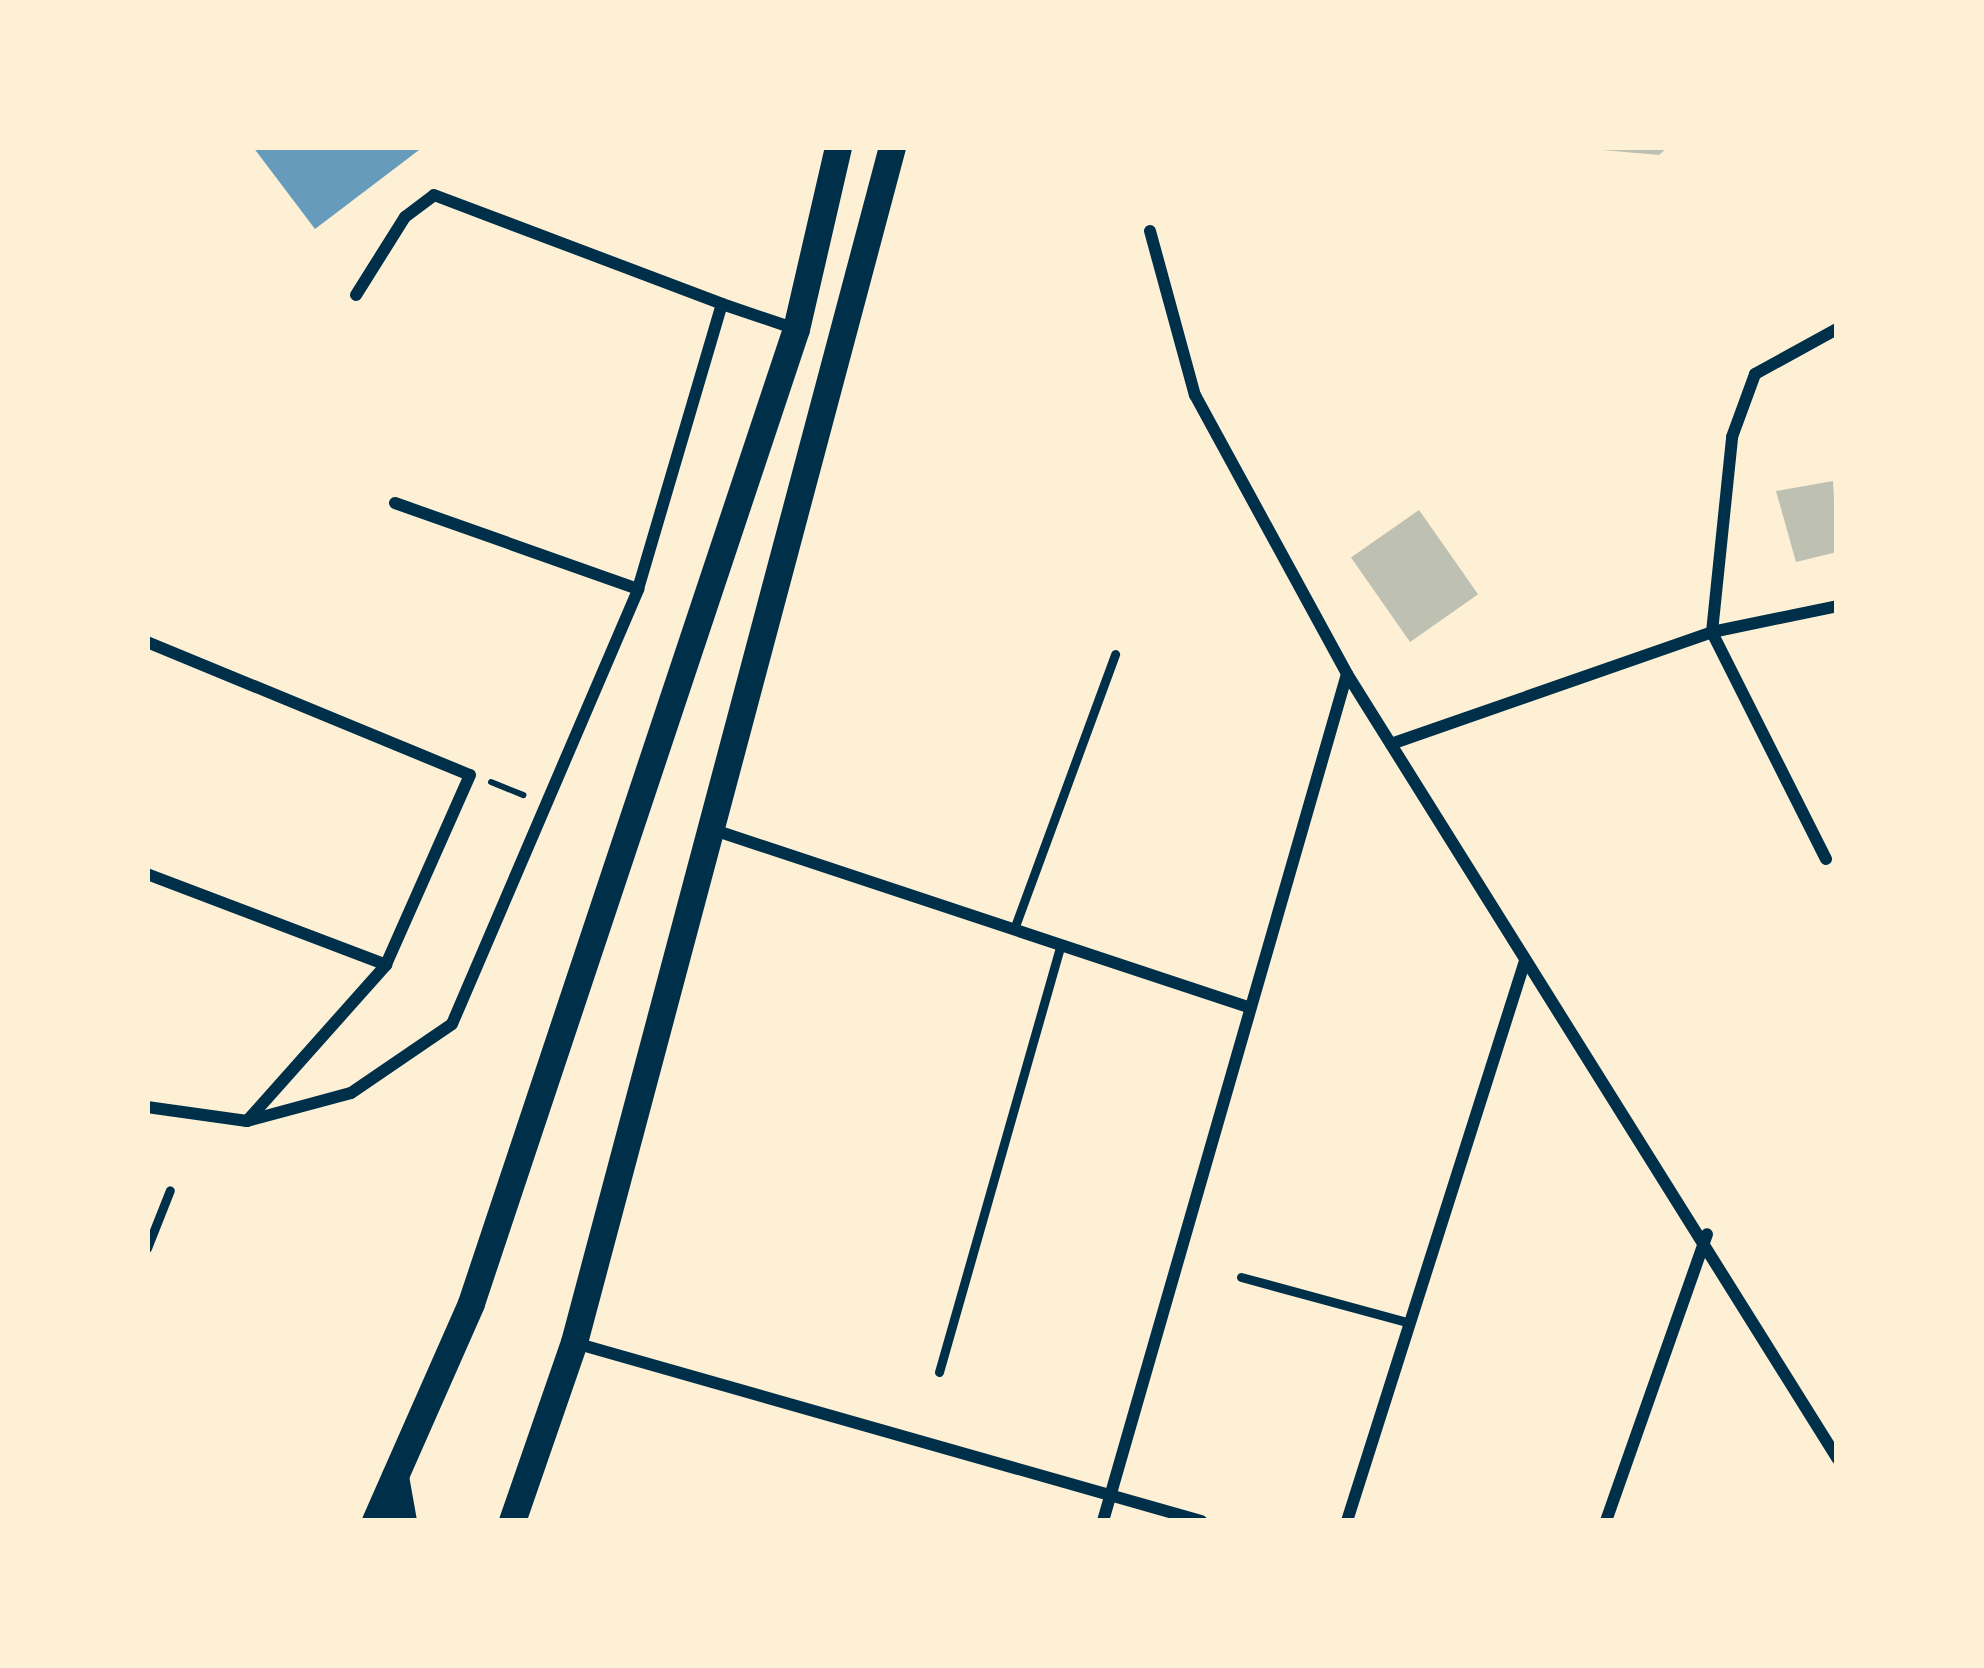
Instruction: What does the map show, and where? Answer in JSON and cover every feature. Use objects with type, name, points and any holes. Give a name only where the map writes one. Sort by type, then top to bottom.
[{"type":"main road","points":[[375,1521],[472,1303],[796,329],[838,147]]},
{"type":"main road","points":[[512,1521],[574,1342],[892,147]]},
{"type":"main road","points":[[394,1476],[403,1521]]},
{"type":"street","points":[[356,296],[406,218],[434,195],[796,329]]},
{"type":"street","points":[[1150,232],[1195,395],[1347,674],[1525,961],[1707,1234],[1837,1458]]},
{"type":"street","points":[[147,1107],[247,1121],[351,1094],[452,1024],[638,589],[722,304]]},
{"type":"street","points":[[1826,859],[1712,632],[1732,436],[1755,374],[1837,329]]},
{"type":"street","points":[[395,503],[638,589]]},
{"type":"street","points":[[1391,744],[1712,632],[1837,606]]},
{"type":"street","points":[[147,642],[470,775],[386,965],[247,1121]]},
{"type":"street","points":[[1103,1521],[1245,1006],[1347,674]]},
{"type":"street","points":[[710,828],[1245,1006]]},
{"type":"street","points":[[147,874],[386,965]]},
{"type":"street","points":[[1347,1521],[1525,961]]},
{"type":"street","points":[[1606,1521],[1707,1234]]},
{"type":"street","points":[[574,1342],[1201,1521]]},
{"type":"lane","points":[[1014,929],[1114,654]]},
{"type":"lane","points":[[939,1372],[1061,945]]},
{"type":"lane","points":[[147,1248],[170,1190]]},
{"type":"lane","points":[[1241,1277],[1410,1323]]},
{"type":"path","points":[[470,775],[546,804]]},
{"type":"water","points":[[253,147],[423,147],[315,229]]},
{"type":"building","points":[[1568,147],[1668,147],[1659,155]]},
{"type":"building","points":[[1833,481],[1837,552],[1796,562],[1776,491]]},
{"type":"building","points":[[1419,510],[1478,594],[1410,642],[1351,558]]}]
